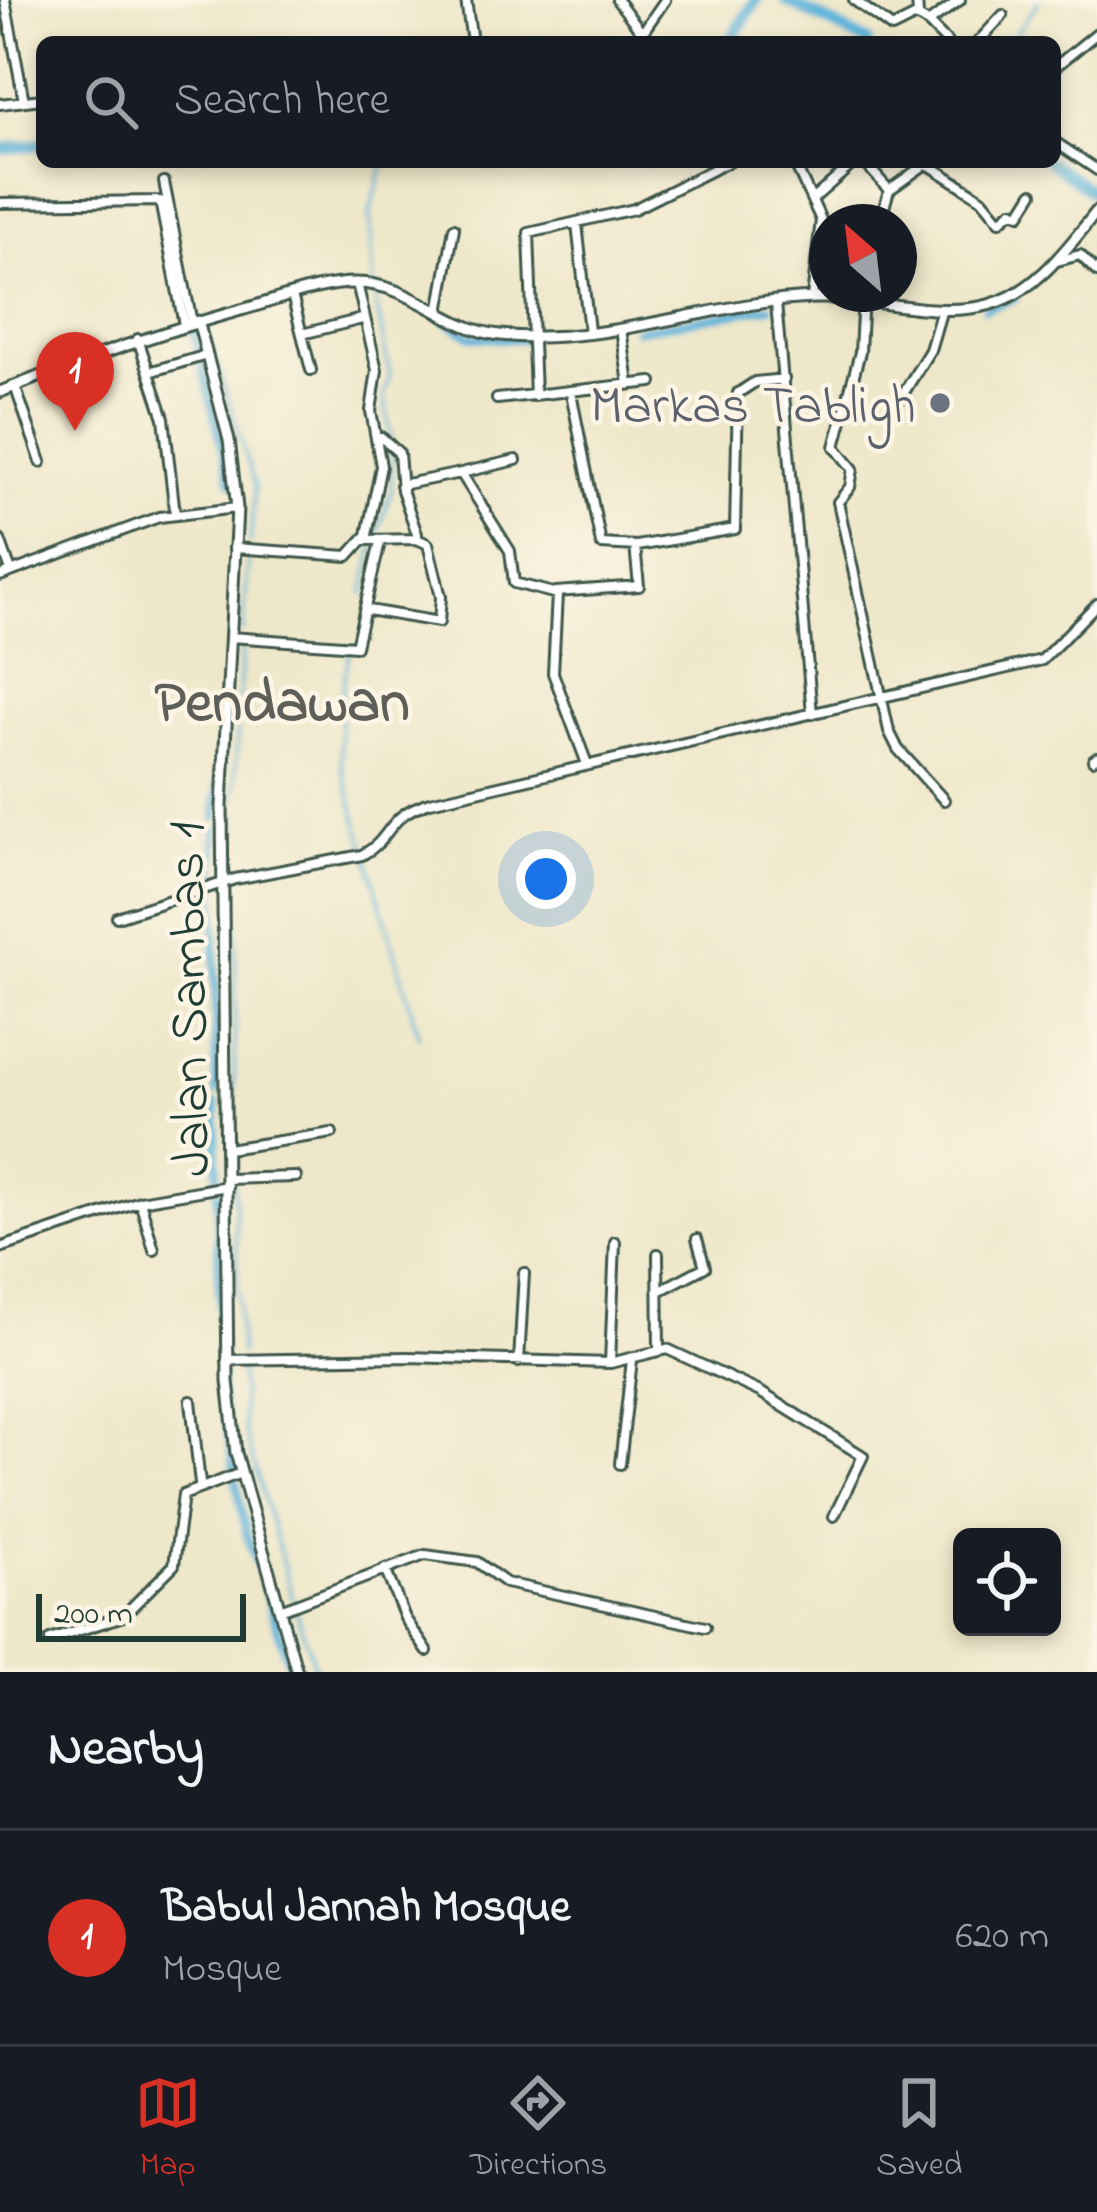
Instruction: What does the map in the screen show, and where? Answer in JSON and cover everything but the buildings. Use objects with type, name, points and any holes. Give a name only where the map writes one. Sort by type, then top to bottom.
[{"type":"street","points":[[5,0],[24,100]]},
{"type":"street","points":[[466,0],[471,36]]},
{"type":"street","points":[[617,0],[638,36]]},
{"type":"street","points":[[642,36],[665,0]]},
{"type":"street","points":[[854,0],[892,28],[918,16]]},
{"type":"street","points":[[916,0],[918,16],[941,36]]},
{"type":"street","points":[[928,23],[960,0]]},
{"type":"street","points":[[984,36],[1003,15]]},
{"type":"street","points":[[1061,62],[1097,33]]},
{"type":"street","points":[[0,104],[36,99]]},
{"type":"street","points":[[1061,146],[1097,170]]},
{"type":"street","points":[[535,396],[529,232],[577,224],[676,192],[718,168]]},
{"type":"street","points":[[797,168],[815,204]]},
{"type":"street","points":[[814,198],[841,168]]},
{"type":"street","points":[[866,168],[889,190]]},
{"type":"street","points":[[885,204],[889,190],[920,168]]},
{"type":"street","points":[[934,168],[982,200],[1000,221],[1012,211],[1019,214],[1033,193]]},
{"type":"street","points":[[164,182],[191,323]]},
{"type":"street","points":[[0,203],[160,202],[191,323]]},
{"type":"street","points":[[917,305],[942,308],[1000,301],[1056,262],[1097,212]]},
{"type":"street","points":[[577,224],[589,332]]},
{"type":"street","points":[[439,311],[454,228]]},
{"type":"street","points":[[1056,262],[1080,255],[1097,272]]},
{"type":"street","points":[[0,392],[138,338],[292,295],[360,283],[383,286],[486,334],[535,336],[621,328],[809,298]]},
{"type":"street","points":[[360,283],[362,319],[377,370],[371,412],[386,440],[417,539]]},
{"type":"street","points":[[292,295],[311,370]]},
{"type":"street","points":[[776,303],[796,585],[812,714]]},
{"type":"street","points":[[900,399],[930,350],[942,308]]},
{"type":"street","points":[[862,312],[860,352],[835,447],[854,465],[850,487],[838,502],[879,698],[898,749],[944,800]]},
{"type":"street","points":[[302,334],[362,319]]},
{"type":"street","name":"Jalan Sambas 1","points":[[191,323],[207,355],[229,440],[237,508],[222,882],[227,1360],[241,1473],[297,1672]]},
{"type":"street","points":[[621,328],[629,385]]},
{"type":"street","points":[[138,338],[164,418],[175,514]]},
{"type":"street","points":[[149,372],[207,355]]},
{"type":"street","points":[[571,393],[601,544],[635,545],[735,529],[738,393],[755,382],[784,379]]},
{"type":"street","points":[[497,399],[652,382]]},
{"type":"street","points":[[15,386],[41,462]]},
{"type":"street","points":[[230,637],[350,645],[368,610],[386,440]]},
{"type":"street","points":[[401,485],[516,460]]},
{"type":"street","points":[[461,473],[510,551],[514,583],[556,592],[639,586],[635,545]]},
{"type":"street","points":[[0,576],[175,514],[237,508]]},
{"type":"street","points":[[234,548],[348,556],[372,541],[417,539],[428,544],[436,568],[439,622],[368,610]]},
{"type":"street","points":[[0,541],[11,571]]},
{"type":"street","points":[[556,592],[553,673],[587,764]]},
{"type":"street","points":[[117,917],[222,882],[365,854],[397,815],[410,808],[1042,660],[1097,604]]},
{"type":"street","points":[[227,1149],[332,1133]]},
{"type":"street","points":[[0,1248],[140,1201],[228,1181],[296,1177]]},
{"type":"street","points":[[140,1201],[154,1250]]},
{"type":"street","points":[[661,1290],[705,1267],[697,1239]]},
{"type":"street","points":[[610,1363],[616,1242]]},
{"type":"street","points":[[658,1254],[658,1348]]},
{"type":"street","points":[[519,1362],[524,1273]]},
{"type":"street","points":[[227,1360],[610,1363],[632,1360],[658,1348],[693,1358],[760,1392],[863,1456],[834,1516]]},
{"type":"street","points":[[620,1464],[632,1360]]},
{"type":"street","points":[[191,1401],[200,1484]]},
{"type":"street","points":[[50,1640],[122,1616],[177,1558],[181,1497],[200,1484],[241,1473]]},
{"type":"street","points":[[280,1610],[425,1555],[468,1560],[506,1583],[706,1627]]},
{"type":"street","points":[[385,1569],[405,1618],[427,1651]]},
{"type":"waterway","points":[[734,36],[756,0]]},
{"type":"waterway","points":[[785,0],[855,36]]},
{"type":"waterway","points":[[1014,36],[1039,0]]},
{"type":"waterway","points":[[0,149],[36,145]]},
{"type":"waterway","points":[[382,168],[370,214],[374,292],[390,376],[384,396],[392,442]]},
{"type":"waterway","points":[[1058,168],[1097,195]]},
{"type":"waterway","points":[[299,298],[352,289]]},
{"type":"waterway","points":[[363,290],[396,294]]},
{"type":"waterway","points":[[985,309],[1015,298]]},
{"type":"waterway","points":[[636,330],[770,307]]},
{"type":"waterway","points":[[446,321],[471,337],[522,340]]},
{"type":"waterway","points":[[205,325],[255,486],[250,543]]},
{"type":"waterway","points":[[187,329],[193,327],[199,351]]},
{"type":"waterway","points":[[201,362],[231,483]]},
{"type":"waterway","points":[[377,535],[391,492],[393,451]]},
{"type":"waterway","points":[[364,594],[374,545]]},
{"type":"waterway","points":[[243,632],[249,555]]},
{"type":"waterway","points":[[234,799],[242,644]]},
{"type":"waterway","points":[[350,650],[340,700],[341,764],[419,1037]]},
{"type":"waterway","points":[[216,818],[220,749]]},
{"type":"waterway","points":[[234,811],[236,872]]},
{"type":"waterway","points":[[215,878],[216,830]]},
{"type":"waterway","points":[[233,1142],[237,884]]},
{"type":"waterway","points":[[215,890],[216,1092]]},
{"type":"waterway","points":[[216,1104],[217,1181]]},
{"type":"waterway","points":[[233,1154],[240,1354]]},
{"type":"waterway","points":[[217,1193],[221,1396],[234,1469]]},
{"type":"waterway","points":[[240,1365],[244,1429],[293,1599]]},
{"type":"waterway","points":[[236,1480],[246,1532],[292,1672]]},
{"type":"waterway","points":[[296,1610],[316,1672]]},
{"type":"place","name":"Markas Tabligh","points":[[940,403]]},
{"type":"place","name":"Babul Jannah Mosque","points":[[75,431]]},
{"type":"district","name":"Pendawan","points":[[282,699]]}]
